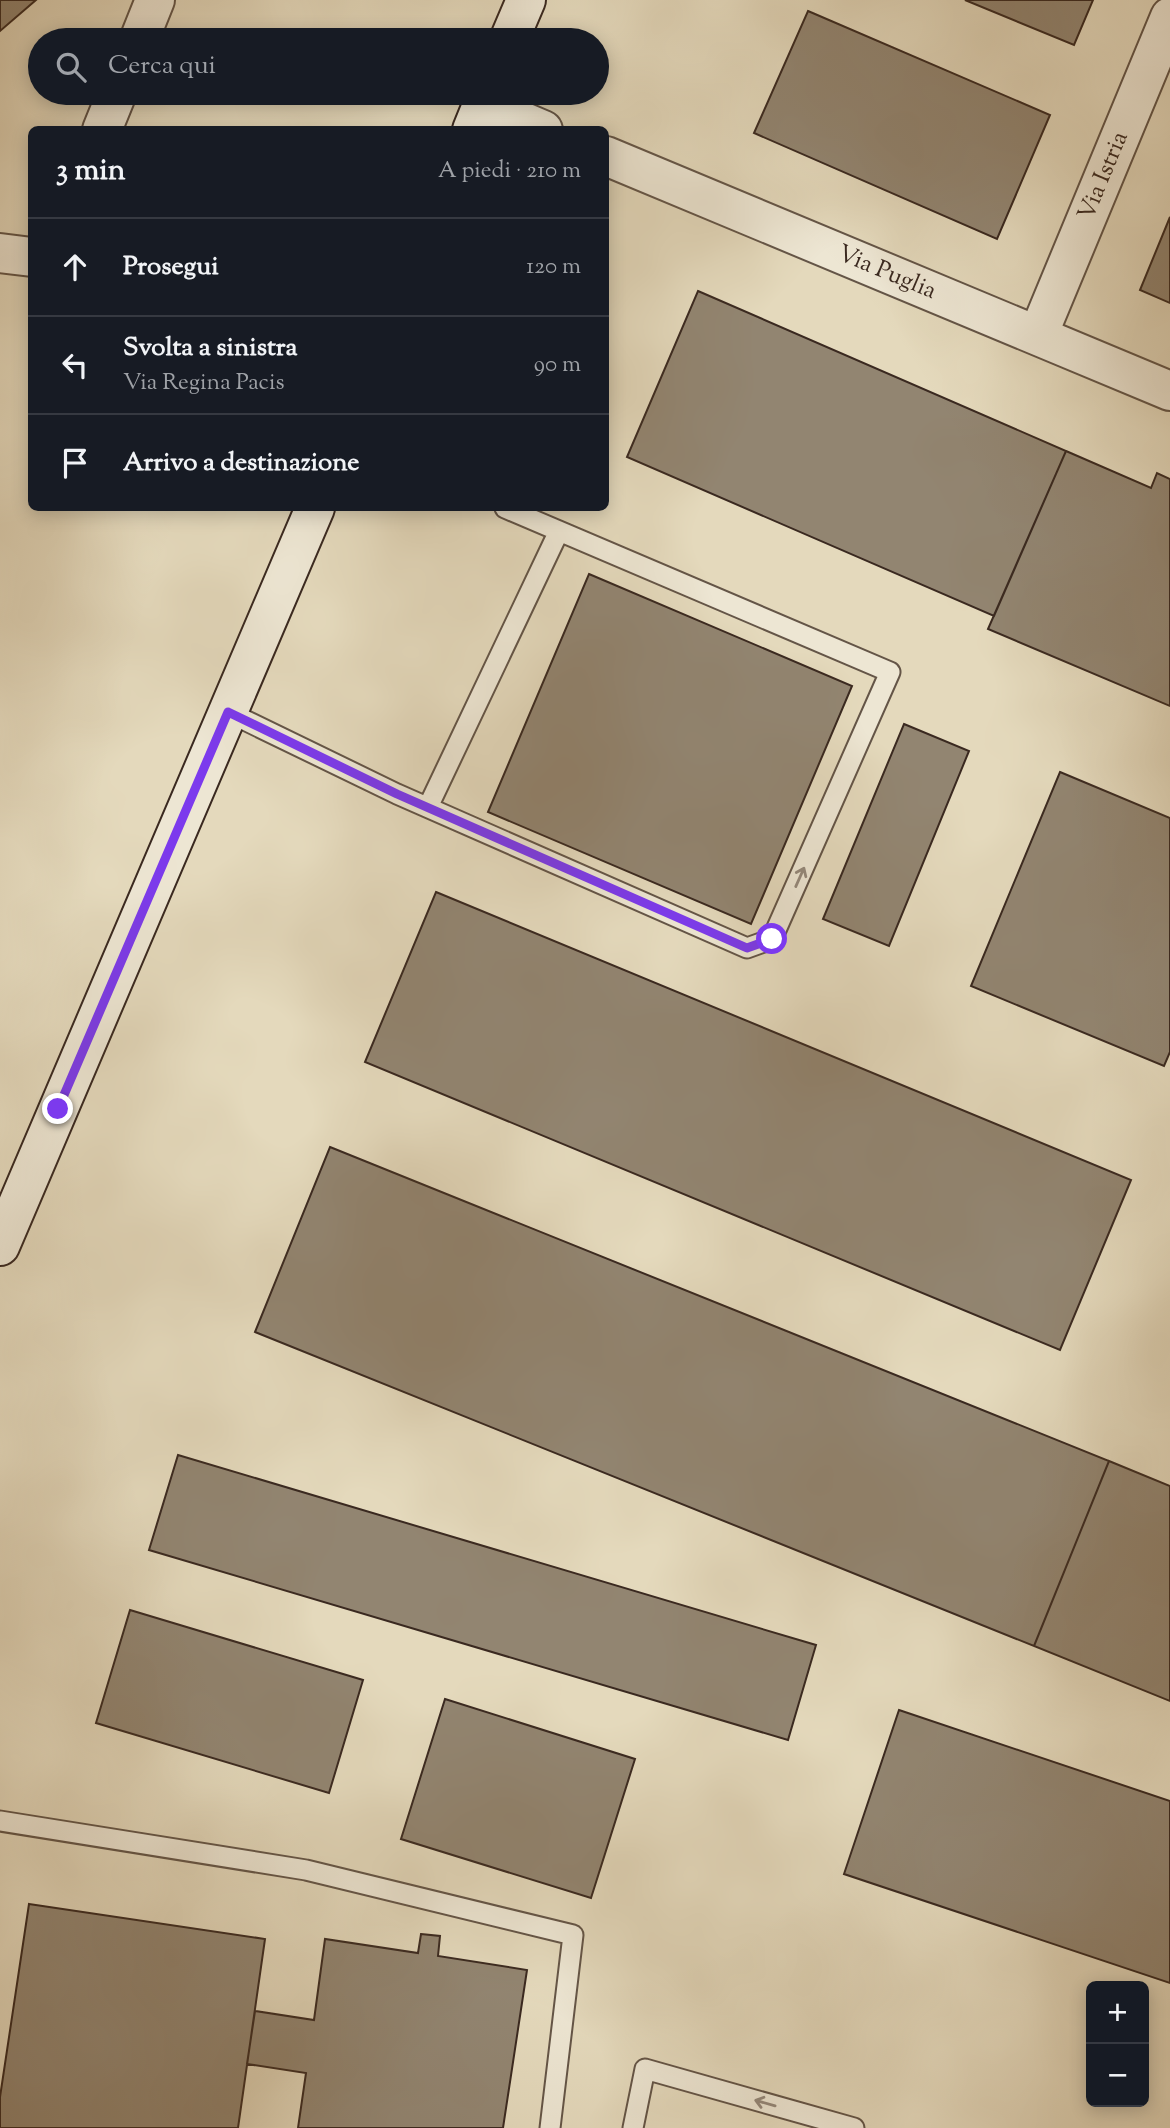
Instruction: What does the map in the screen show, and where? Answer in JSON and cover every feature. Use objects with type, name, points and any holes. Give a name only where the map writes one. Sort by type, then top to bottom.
[{"type":"street","points":[[144,28],[155,0]]},
{"type":"street","points":[[514,28],[526,0]]},
{"type":"street","name":"Via Istria","points":[[1038,335],[1170,17]]},
{"type":"street","points":[[104,126],[112,105]]},
{"type":"street","points":[[480,109],[531,126]]},
{"type":"street","name":"Via Puglia","points":[[609,157],[1170,391]]},
{"type":"street","points":[[0,253],[28,256]]},
{"type":"street","points":[[0,1246],[314,511]]},
{"type":"lane","points":[[228,712],[428,807],[747,948],[772,939],[890,672],[512,511]]},
{"type":"lane","points":[[428,807],[559,531]]},
{"type":"lane","points":[[0,1821],[306,1870],[573,1935],[550,2128]]},
{"type":"lane","points":[[633,2128],[645,2069],[854,2128]]},
{"type":"building","points":[[0,0],[36,0],[0,31]]},
{"type":"building","points":[[965,0],[1093,0],[1074,45]]},
{"type":"building","points":[[808,11],[1050,115],[997,239],[754,133]]},
{"type":"building","points":[[1170,217],[1170,303],[1140,290]]},
{"type":"building","points":[[698,291],[1066,451],[994,616],[627,457]]},
{"type":"building","points":[[1066,451],[1151,488],[1157,473],[1170,479],[1170,706],[988,629]]},
{"type":"building","points":[[589,574],[852,686],[751,924],[488,812]]},
{"type":"building","points":[[904,724],[969,751],[889,946],[823,919]]},
{"type":"building","points":[[1060,772],[1170,818],[1170,1052],[1164,1066],[971,986]]},
{"type":"building","points":[[436,892],[1131,1180],[1060,1350],[365,1062]]},
{"type":"building","points":[[330,1147],[1109,1461],[1034,1646],[255,1332]]},
{"type":"building","points":[[178,1455],[816,1645],[788,1740],[149,1550]]},
{"type":"building","points":[[1109,1461],[1170,1486],[1170,1701],[1034,1646]]},
{"type":"building","points":[[130,1610],[363,1680],[329,1793],[96,1723]]},
{"type":"building","points":[[445,1699],[635,1759],[591,1898],[401,1839]]},
{"type":"building","points":[[899,1710],[1170,1801],[1170,1983],[844,1874]]},
{"type":"building","points":[[29,1904],[265,1939],[238,2128],[0,2128],[0,2097]]},
{"type":"building","points":[[421,1934],[440,1936],[438,1956],[527,1970],[503,2128],[298,2128],[306,2073],[247,2064],[255,2011],[314,2020],[325,1939],[418,1953]]},
{"type":"route","points":[[58,1109],[228,712],[397,794],[747,948],[772,939]]}]
